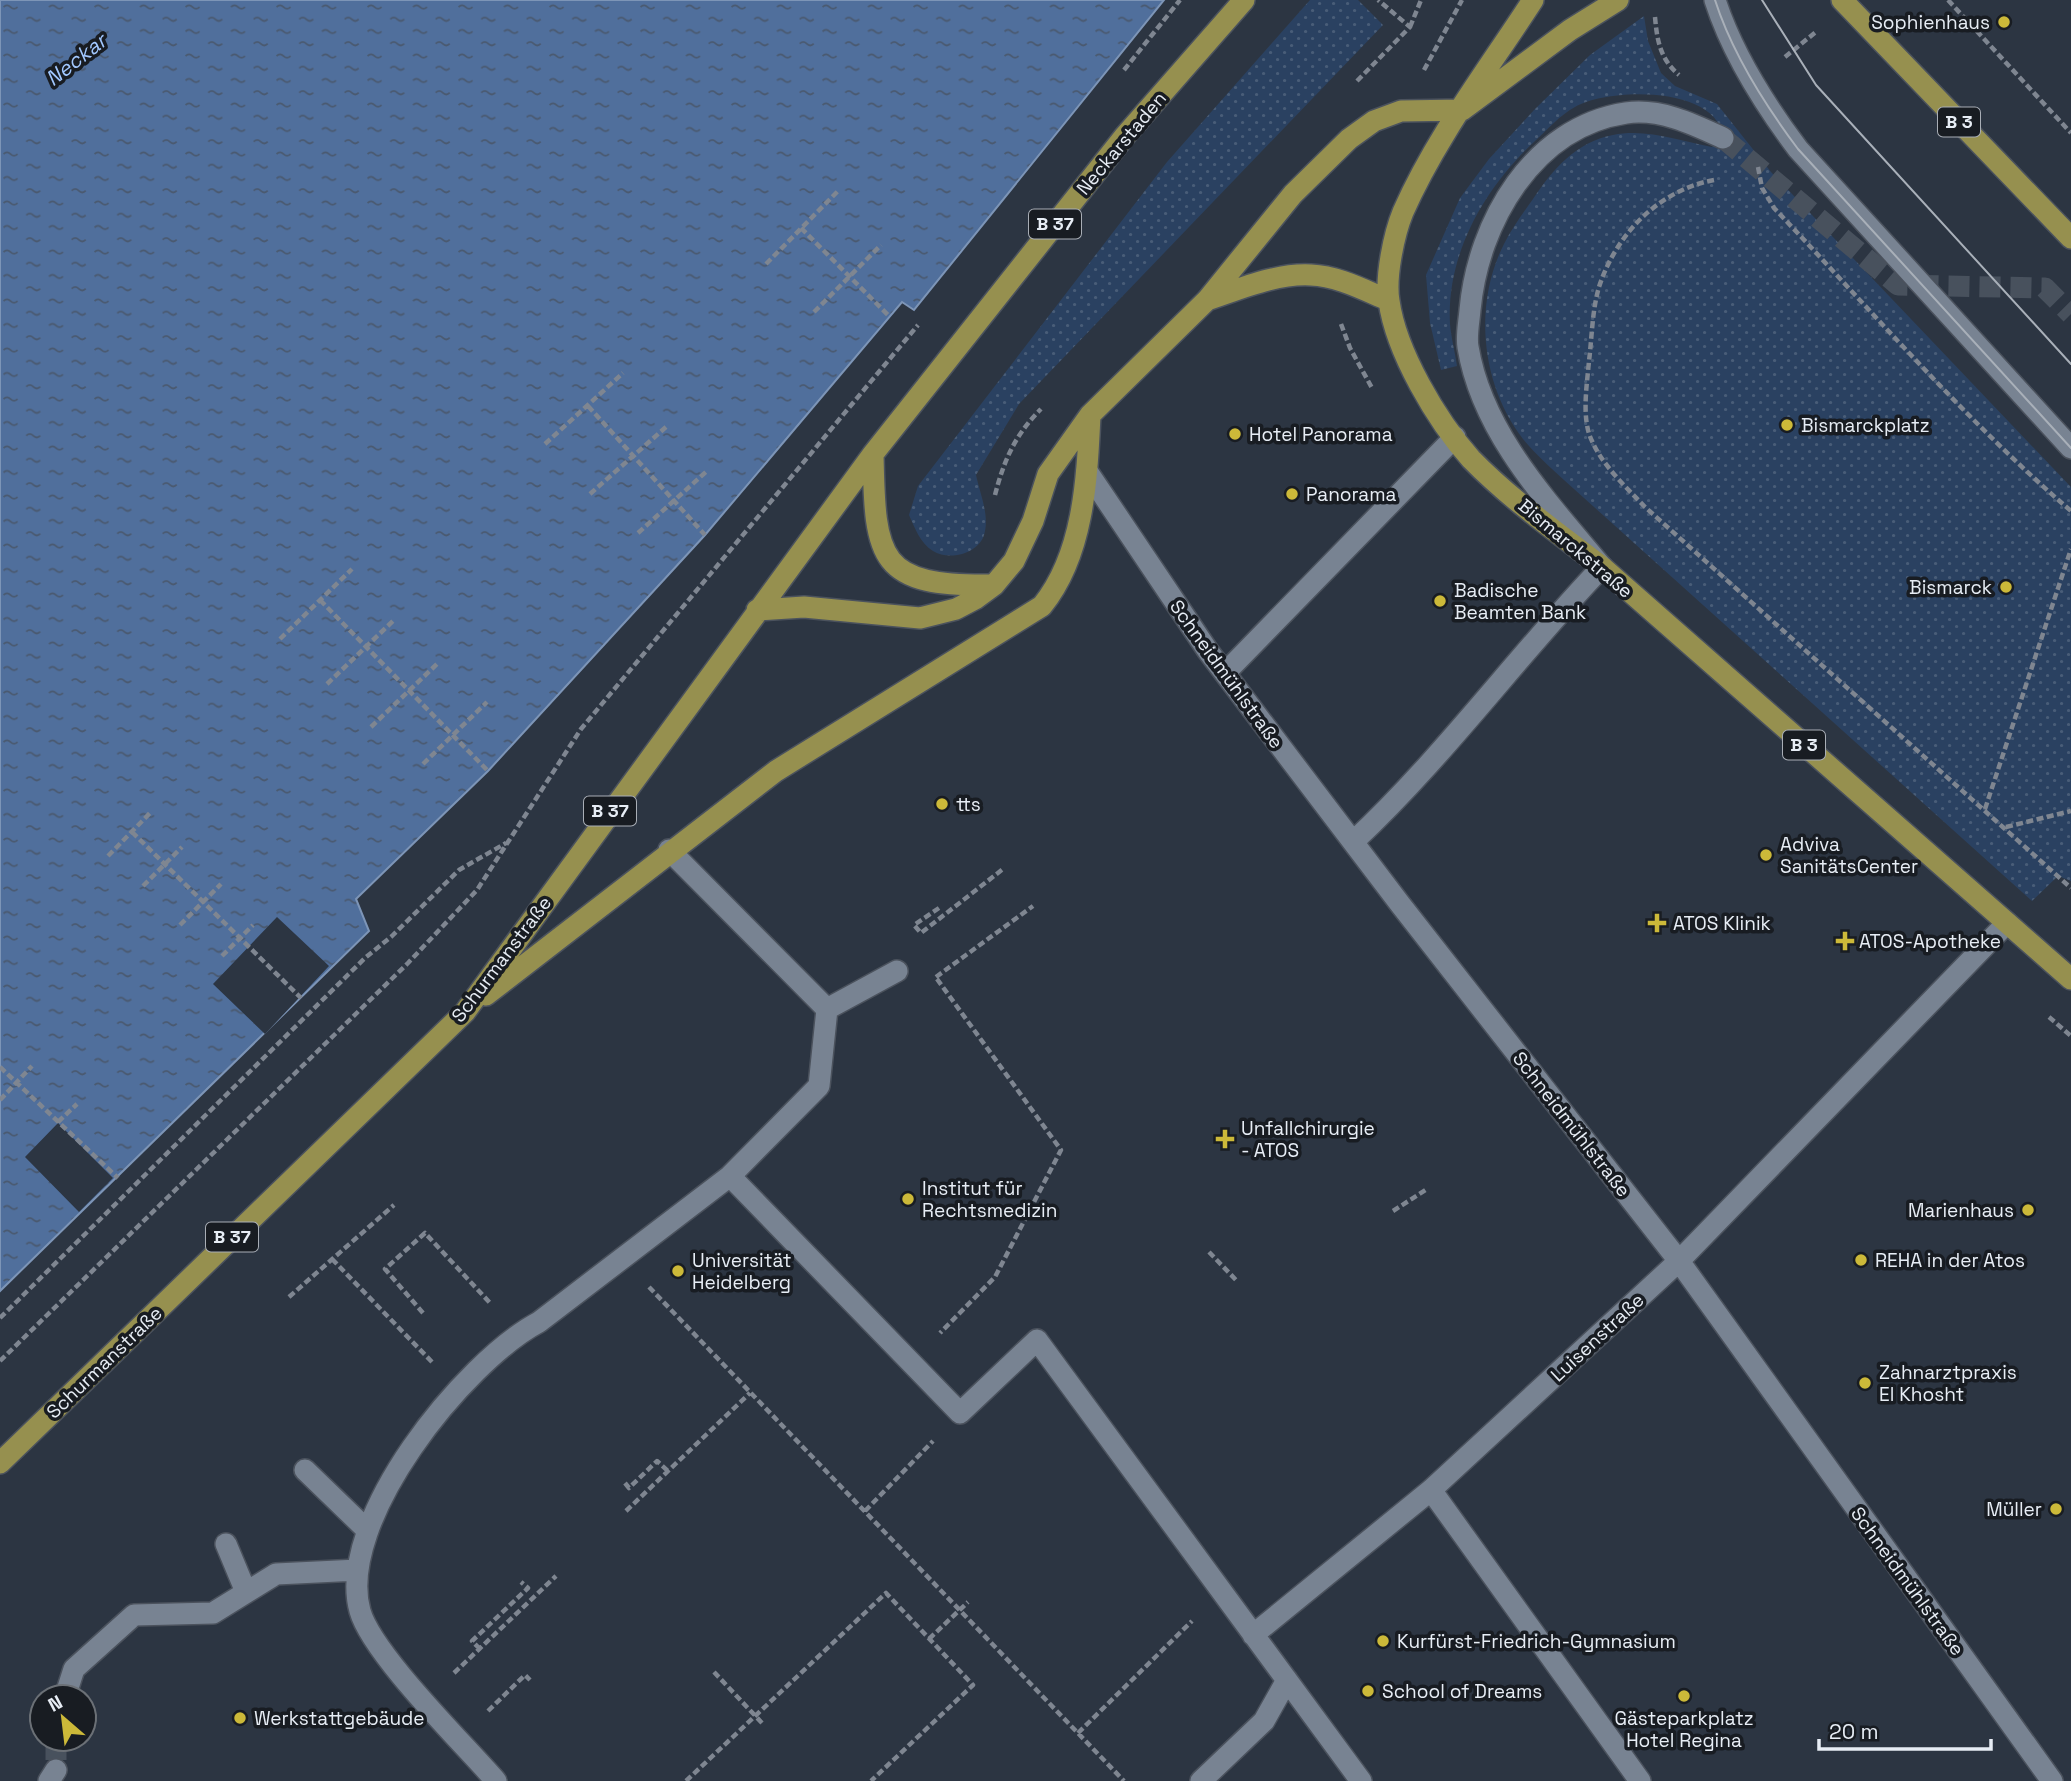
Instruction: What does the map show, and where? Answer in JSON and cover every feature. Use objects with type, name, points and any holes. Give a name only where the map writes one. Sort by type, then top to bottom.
[{"type":"main road","name":"Neckarstaden","points":[[873,454],[1124,137],[1244,0]]},
{"type":"main road","name":"Bismarckstraße","points":[[1533,0],[1462,110],[1403,213],[1393,244],[1388,300],[1402,345],[1432,406],[1471,458],[1491,476],[1602,567],[2071,979]]},
{"type":"main road","points":[[757,610],[804,607],[920,618],[956,609],[994,585],[1014,561],[1053,465],[1090,415],[1207,300],[1293,194],[1349,139],[1374,121],[1402,111],[1462,110],[1570,30],[1618,0]]},
{"type":"main road","points":[[1825,0],[1845,2]]},
{"type":"main road","name":"B 3","points":[[1845,2],[2071,238]]},
{"type":"main road","points":[[1207,300],[1270,279],[1311,275],[1339,280],[1388,300]]},
{"type":"main road","points":[[465,1012],[670,850],[776,771],[1042,606],[1056,586],[1072,549],[1087,471],[1090,415]]},
{"type":"main road","points":[[873,454],[874,522],[887,554],[906,573],[925,582],[948,586],[994,585]]},
{"type":"main road","name":"Schurmanstraße","points":[[0,1463],[465,1012],[873,454]]},
{"type":"street","points":[[1715,0],[1753,81],[1779,123],[1821,176],[2071,448]]},
{"type":"street","points":[[1353,842],[1396,802],[1548,624],[1602,567],[1540,493],[1502,437],[1479,393],[1467,344],[1473,278],[1483,244],[1502,207],[1527,169],[1560,138],[1590,121],[1629,112],[1678,117],[1723,138]]},
{"type":"street","points":[[1225,673],[1455,437]]},
{"type":"street","name":"Schneidmühlstraße","points":[[1087,471],[1131,540],[1225,673],[1679,1261],[2052,1781]]},
{"type":"street","points":[[670,850],[827,1009]]},
{"type":"street","name":"Luisenstraße","points":[[1253,1634],[1432,1490],[1679,1261],[2007,923]]},
{"type":"street","points":[[827,1009],[897,971]]},
{"type":"street","points":[[496,1781],[377,1644],[360,1611],[358,1570],[366,1529],[397,1468],[459,1390],[519,1333],[539,1322],[730,1176],[819,1086],[827,1009]]},
{"type":"street","points":[[730,1176],[960,1413],[1037,1339],[1361,1781]]},
{"type":"street","points":[[304,1470],[366,1529]]},
{"type":"street","points":[[1432,1490],[1640,1781]]},
{"type":"street","points":[[226,1544],[246,1592]]},
{"type":"street","points":[[70,1683],[74,1670],[134,1615],[213,1613],[276,1574],[358,1570]]},
{"type":"street","points":[[1201,1781],[1264,1721],[1287,1680]]},
{"type":"path","points":[[1122,72],[1180,0]]},
{"type":"path","points":[[1410,27],[1420,0]]},
{"type":"path","points":[[1948,0],[2071,133]]},
{"type":"path","points":[[1753,81],[1845,2]]},
{"type":"path","points":[[1655,12],[1657,41],[1662,56],[1670,67],[1688,81]]},
{"type":"path","points":[[1758,159],[1762,188],[1774,208],[1971,417],[2028,474],[2071,511]]},
{"type":"path","points":[[1725,178],[1684,188],[1649,211],[1631,229],[1606,269],[1595,307],[1588,379],[1587,416],[1591,439],[1605,463],[1645,507],[2071,888]]},
{"type":"path","points":[[766,264],[838,191]]},
{"type":"path","points":[[800,228],[889,316]]},
{"type":"path","points":[[814,312],[881,245]]},
{"type":"path","points":[[0,1361],[408,963],[477,890],[581,729],[924,317]]},
{"type":"path","points":[[545,444],[624,373]]},
{"type":"path","points":[[587,406],[705,534]]},
{"type":"path","points":[[590,494],[666,427]]},
{"type":"path","points":[[638,533],[707,471]]},
{"type":"path","points":[[1985,809],[2071,549]]},
{"type":"path","points":[[280,639],[352,569]]},
{"type":"path","points":[[320,600],[488,771]]},
{"type":"path","points":[[327,684],[393,621]]},
{"type":"path","points":[[371,727],[437,664]]},
{"type":"path","points":[[423,764],[487,702]]},
{"type":"path","points":[[2005,827],[2071,811]]},
{"type":"path","points":[[108,856],[151,812]]},
{"type":"path","points":[[132,832],[301,998]]},
{"type":"path","points":[[0,1318],[365,958],[392,936],[459,870],[507,843]]},
{"type":"path","points":[[143,886],[182,847]]},
{"type":"path","points":[[939,908],[914,925],[921,933],[1003,869]]},
{"type":"path","points":[[180,925],[221,884]]},
{"type":"path","points":[[936,977],[1033,906]]},
{"type":"path","points":[[222,956],[253,925]]},
{"type":"path","points":[[897,971],[920,956],[1061,1150],[995,1277],[911,1363]]},
{"type":"path","points":[[0,1100],[33,1066]]},
{"type":"path","points":[[0,1067],[118,1178]]},
{"type":"path","points":[[58,1122],[77,1104]]},
{"type":"path","points":[[1393,1211],[1427,1189]]},
{"type":"path","points":[[289,1297],[394,1205]]},
{"type":"path","points":[[423,1312],[385,1269],[425,1233],[519,1333]]},
{"type":"path","points":[[1209,1252],[1236,1280]]},
{"type":"path","points":[[332,1259],[459,1390]]},
{"type":"path","points":[[621,1259],[1124,1781]]},
{"type":"path","points":[[626,1511],[750,1393]]},
{"type":"path","points":[[865,1511],[960,1413]]},
{"type":"path","points":[[625,1483],[629,1488],[657,1461],[668,1471]]},
{"type":"path","points":[[425,1700],[556,1576]]},
{"type":"path","points":[[480,1649],[472,1641],[528,1588],[521,1581]]},
{"type":"path","points":[[686,1781],[886,1592],[974,1685],[871,1781]]},
{"type":"path","points":[[1078,1733],[1222,1592]]},
{"type":"path","points":[[929,1639],[968,1602]]},
{"type":"path","points":[[714,1672],[762,1723]]},
{"type":"path","points":[[498,1702],[526,1675],[530,1680]]},
{"type":"shaded area","points":[[1310,0],[1358,0],[1383,25],[1019,404],[976,475],[986,520],[981,542],[969,551],[955,555],[940,554],[928,548],[909,515],[918,486],[1167,162]]},
{"type":"shaded area","name":"Bismarckplatz","points":[[1644,16],[1648,41],[1661,73],[1675,86],[1717,104],[1771,172],[2071,487],[2071,881],[2058,876],[2032,901],[1532,450],[1509,418],[1498,394],[1490,370],[1486,344],[1488,293],[1504,244],[1541,188],[1557,167],[1577,150],[1613,135],[1650,134],[1712,147],[1723,138],[1717,121],[1703,108],[1683,100],[1636,94],[1591,100],[1559,118],[1517,159],[1485,201],[1462,247],[1450,298],[1450,324],[1457,366],[1441,370],[1430,323],[1426,275],[1460,198],[1489,159],[1534,110],[1590,55]]},
{"type":"water","name":"Neckar","points":[[0,0],[1164,0],[914,310],[902,302],[705,535],[488,771],[356,899],[369,931],[0,1291]]},
{"type":"pier","points":[[277,917],[329,966],[265,1034],[213,984]]},
{"type":"pier","points":[[58,1123],[113,1178],[79,1212],[25,1157]]},
{"type":"tunnel","points":[[1723,138],[1898,285],[2045,288],[2071,314]]},
{"type":"tunnel","points":[[56,1753],[56,1770]]},
{"type":"tram line","points":[[1715,0],[1730,39],[1750,78],[1798,149],[2071,448]]},
{"type":"tram line","points":[[1762,0],[1816,85],[2071,364]]},
{"type":"place","name":"Sophienhaus","points":[[2004,22]]},
{"type":"place","name":"Bismarckplatz","points":[[1787,425]]},
{"type":"place","name":"Hotel Panorama","points":[[1235,434]]},
{"type":"place","name":"Panorama","points":[[1292,494]]},
{"type":"place","name":"Bismarck","points":[[2006,587]]},
{"type":"place","name":"Badische Beamten Bank","points":[[1440,601]]},
{"type":"place","name":"tts","points":[[942,804]]},
{"type":"place","name":"Adviva SanitätsCenter","points":[[1766,855]]},
{"type":"place","name":"ATOS Klinik","points":[[1657,923]]},
{"type":"place","name":"ATOS-Apotheke","points":[[1845,941]]},
{"type":"place","name":"Unfallchirurgie - ATOS","points":[[1225,1139]]},
{"type":"place","name":"Institut für Rechtsmedizin","points":[[908,1199]]},
{"type":"place","name":"Marienhaus","points":[[2028,1210]]},
{"type":"place","name":"REHA in der Atos","points":[[1861,1260]]},
{"type":"place","name":"Universität Heidelberg","points":[[678,1271]]},
{"type":"place","name":"Zahnarztpraxis El Khosht","points":[[1865,1383]]},
{"type":"place","name":"Müller","points":[[2056,1509]]},
{"type":"place","name":"Kurfürst-Friedrich-Gymnasium","points":[[1383,1641]]},
{"type":"place","name":"School of Dreams","points":[[1368,1691]]},
{"type":"place","name":"Gästeparkplatz Hotel Regina","points":[[1684,1696]]},
{"type":"place","name":"Werkstattgebäude","points":[[240,1718]]}]
